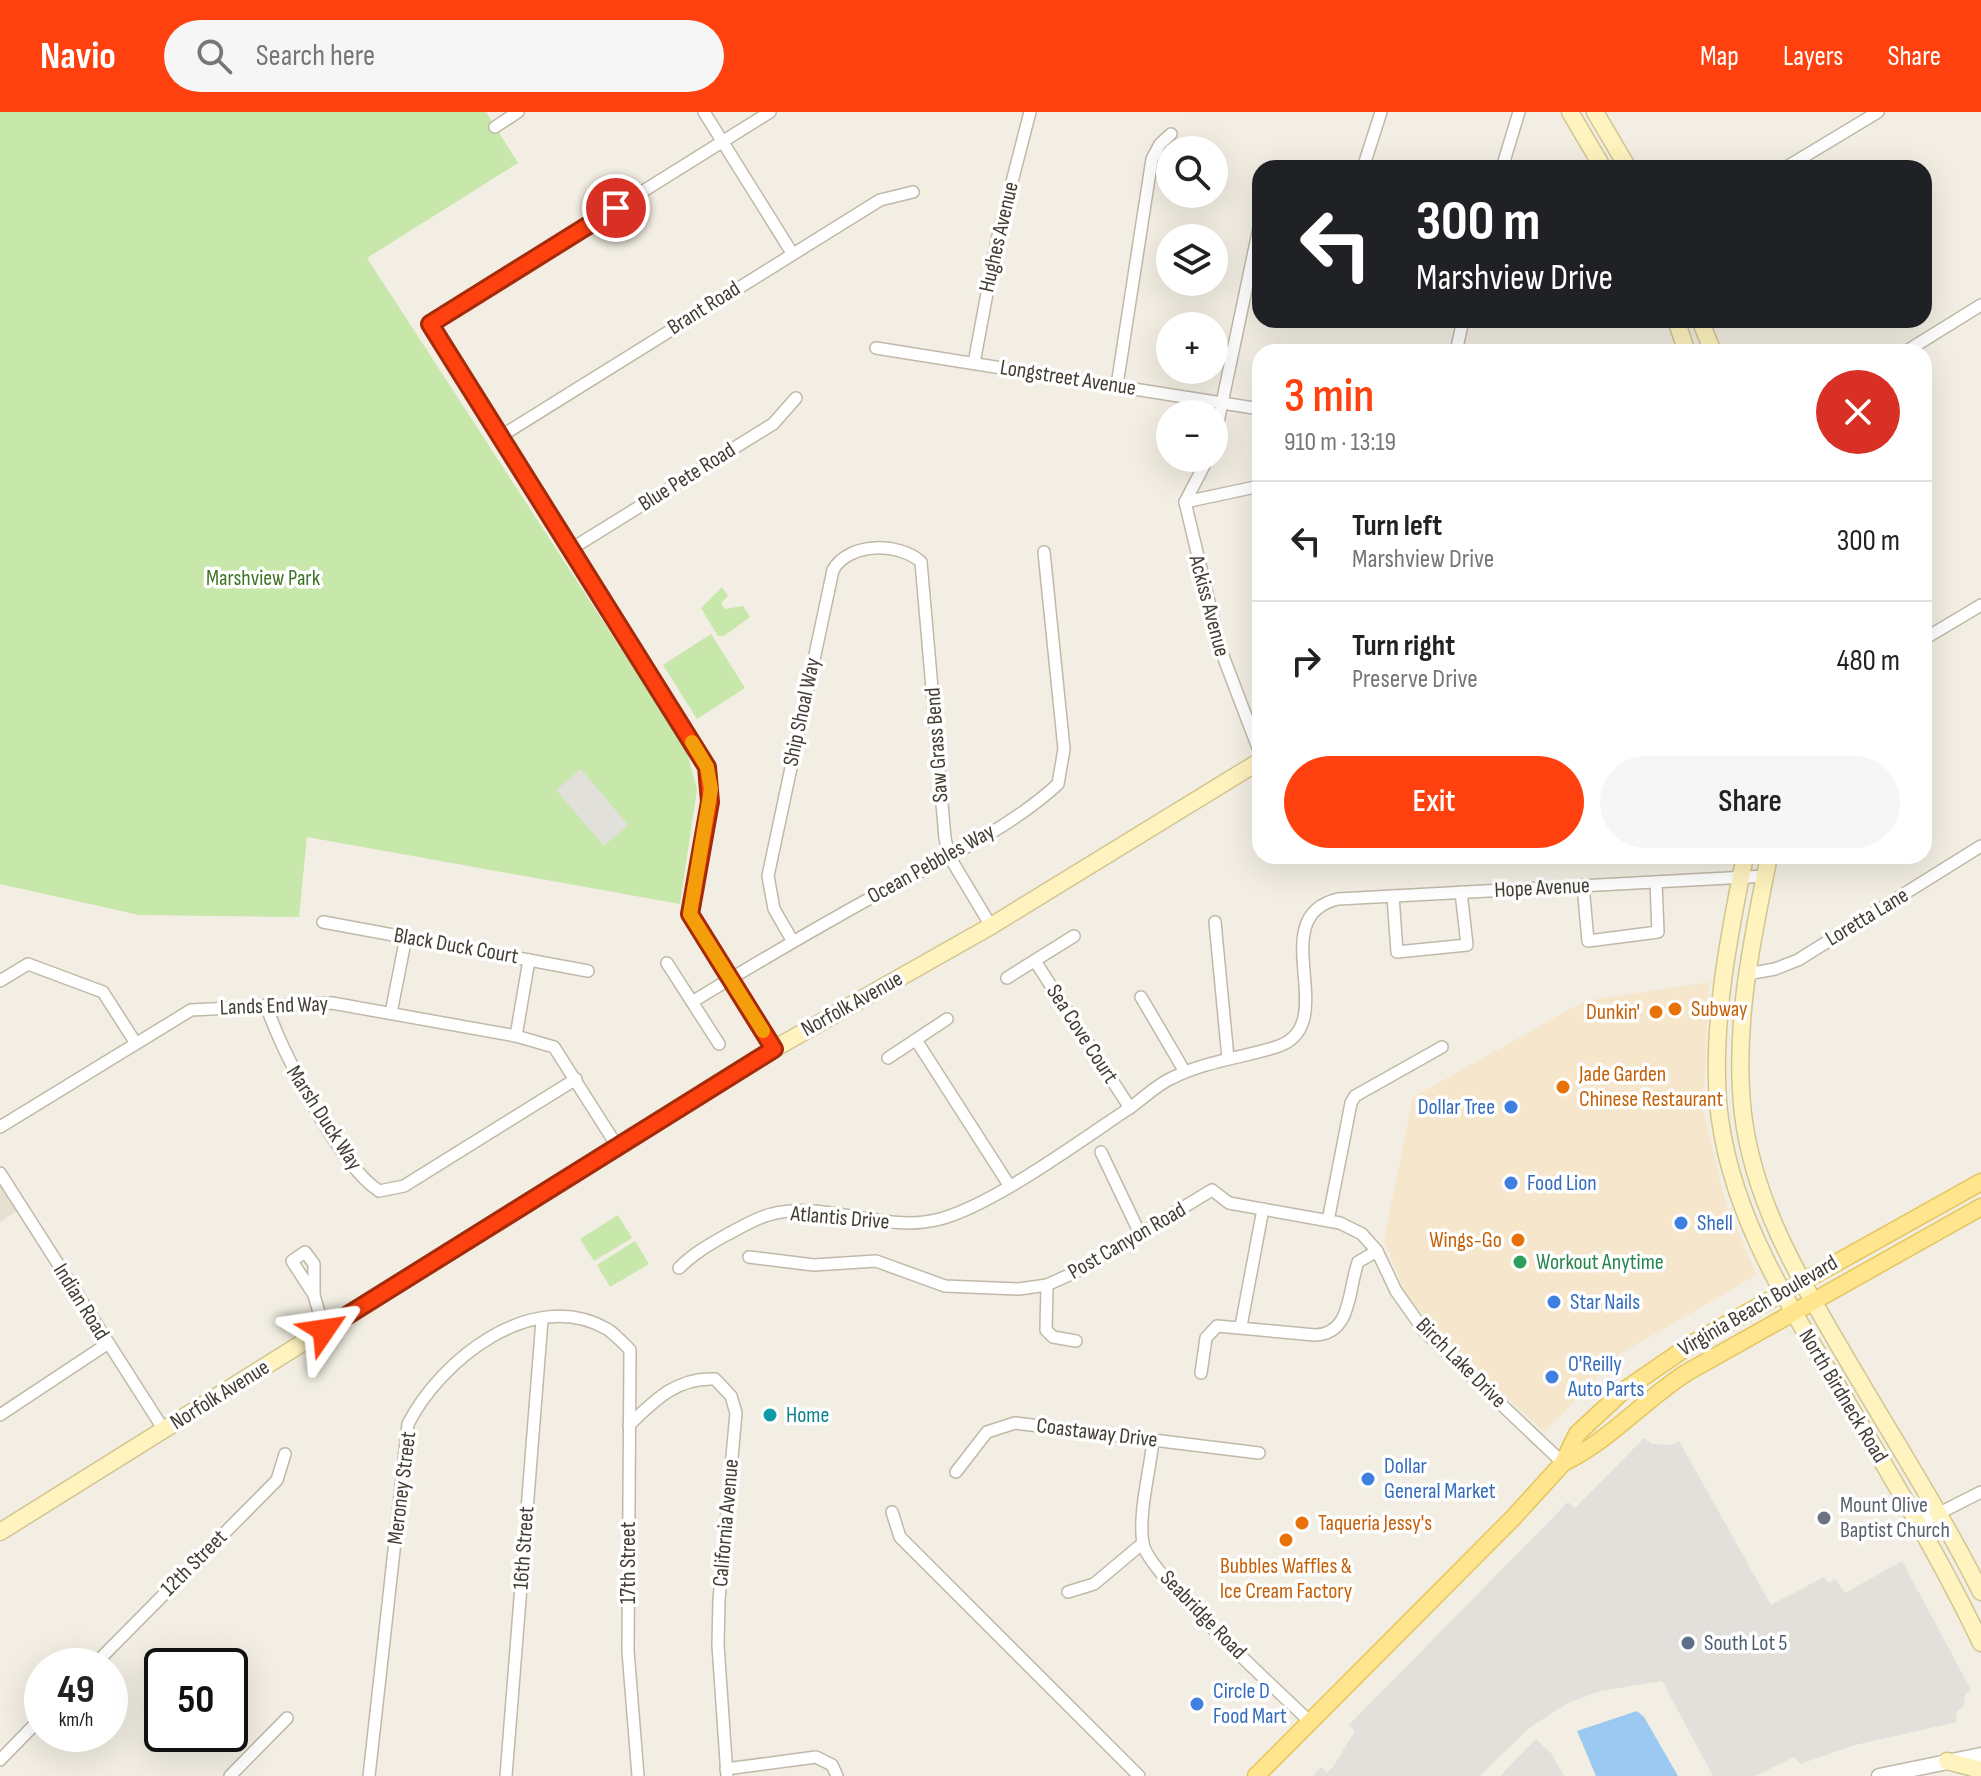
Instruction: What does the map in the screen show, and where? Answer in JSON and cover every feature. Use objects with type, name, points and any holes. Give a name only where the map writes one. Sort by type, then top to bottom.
[{"type":"main road","points":[[1570,112],[1598,160]]},
{"type":"main road","points":[[1595,112],[1623,160]]},
{"type":"main road","name":"Norfolk Avenue","points":[[0,1532],[774,1049],[991,926],[1252,766]]},
{"type":"main road","name":"North Birdneck Road","points":[[1744,864],[1724,977],[1717,1075],[1723,1135],[1738,1196],[1782,1292],[1918,1524],[1981,1643]]},
{"type":"main road","name":"North Birdneck Road","points":[[1767,864],[1747,974],[1740,1075],[1743,1112],[1756,1177],[1781,1243],[1981,1592]]},
{"type":"main road","name":"Virginia Beach Boulevard","points":[[1256,1776],[1504,1527],[1563,1463],[1577,1434],[1631,1384],[1693,1343],[1981,1182]]},
{"type":"main road","name":"Virginia Beach Boulevard","points":[[1563,1463],[1594,1448],[1652,1396],[1686,1373],[1981,1207]]},
{"type":"main road","points":[[1947,1761],[1981,1770]]},
{"type":"street","points":[[495,127],[518,112]]},
{"type":"street","points":[[704,112],[792,253]]},
{"type":"street","points":[[770,112],[430,324],[707,767],[710,802],[690,914],[774,1049]]},
{"type":"street","name":"Hughes Avenue","points":[[974,363],[997,240],[1030,112]]},
{"type":"street","points":[[1366,160],[1381,112]]},
{"type":"street","points":[[1504,160],[1519,112]]},
{"type":"street","points":[[1798,160],[1878,112]]},
{"type":"street","points":[[1117,385],[1152,159],[1160,144],[1171,134]]},
{"type":"street","name":"Brant Road","points":[[501,436],[880,200],[913,192]]},
{"type":"street","points":[[1222,400],[1252,260]]},
{"type":"street","points":[[1918,344],[1981,305]]},
{"type":"street","name":"Longstreet Avenue","points":[[876,348],[1215,400]]},
{"type":"street","name":"Blue Pete Road","points":[[571,549],[773,424],[796,398]]},
{"type":"street","name":"Longstreet Avenue","points":[[1228,402],[1252,407]]},
{"type":"street","points":[[1185,502],[1201,472]]},
{"type":"street","points":[[1185,502],[1252,488]]},
{"type":"street","name":"Ackiss Avenue","points":[[1185,502],[1220,648],[1252,732]]},
{"type":"street","name":"Ship Shoal Way","points":[[792,940],[774,909],[768,876],[833,570],[845,554],[866,547],[914,556]]},
{"type":"street","name":"Ocean Pebbles Way","points":[[692,1002],[792,940],[949,856],[1034,804],[1058,784],[1064,749],[1044,552]]},
{"type":"street","name":"Saw Grass Bend","points":[[914,556],[924,570],[940,802],[949,856],[991,926]]},
{"type":"street","points":[[1932,634],[1981,605]]},
{"type":"street","name":"Loretta Lane","points":[[1747,974],[1775,969],[1798,960],[1981,846]]},
{"type":"street","name":"Hope Avenue","points":[[1294,1039],[1303,1025],[1306,1004],[1303,937],[1308,919],[1319,903],[1393,896],[1765,876]]},
{"type":"street","points":[[1583,885],[1588,941],[1658,932],[1656,882]]},
{"type":"street","points":[[1393,896],[1397,952],[1467,945],[1461,892]]},
{"type":"street","name":"Black Duck Court","points":[[323,922],[588,971]]},
{"type":"street","points":[[1215,922],[1228,1058]]},
{"type":"street","points":[[1007,978],[1074,936]]},
{"type":"street","points":[[391,1013],[406,937]]},
{"type":"street","points":[[516,1036],[529,960]]},
{"type":"street","name":"Sea Cove Court","points":[[1035,961],[1130,1108]]},
{"type":"street","points":[[667,963],[719,1044]]},
{"type":"street","points":[[0,981],[28,964],[103,992],[135,1042]]},
{"type":"street","points":[[1141,997],[1185,1072]]},
{"type":"street","name":"Lands End Way","points":[[0,1127],[191,1010],[332,1003],[516,1036],[554,1047],[617,1146]]},
{"type":"street","name":"Marsh Duck Way","points":[[266,1005],[285,1058],[355,1168],[379,1191],[404,1186],[576,1079]]},
{"type":"street","points":[[888,1058],[947,1019]]},
{"type":"street","name":"Atlantis Drive","points":[[679,1268],[695,1253],[773,1213],[803,1211],[913,1223],[963,1212],[1130,1108],[1170,1079],[1294,1039]]},
{"type":"street","points":[[916,1040],[1009,1185]]},
{"type":"street","points":[[1328,1221],[1351,1103],[1355,1096],[1442,1047]]},
{"type":"street","points":[[1717,1075],[1740,1075]]},
{"type":"street","points":[[1101,1152],[1141,1236]]},
{"type":"street","name":"Indian Road","points":[[0,1173],[164,1430]]},
{"type":"street","name":"Post Canyon Road","points":[[749,1257],[814,1265],[876,1261],[945,1286],[976,1290],[1047,1285],[1141,1236],[1212,1190],[1229,1203],[1263,1209]]},
{"type":"street","points":[[1201,1373],[1204,1344],[1211,1331],[1224,1325],[1315,1335],[1331,1333],[1343,1321],[1358,1262],[1377,1251],[1362,1234],[1328,1221],[1263,1209],[1241,1326]]},
{"type":"street","name":"Birch Lake Drive","points":[[1377,1251],[1396,1291],[1425,1332],[1563,1463]]},
{"type":"street","points":[[1047,1285],[1049,1335],[1076,1341]]},
{"type":"street","points":[[314,1295],[324,1330]]},
{"type":"street","name":"Meroney Street","points":[[369,1776],[408,1424],[429,1388],[459,1357],[499,1333],[542,1320],[562,1317],[588,1322],[608,1329],[630,1350]]},
{"type":"street","name":"16th Street","points":[[506,1776],[542,1320]]},
{"type":"street","points":[[0,1415],[107,1344]]},
{"type":"street","name":"17th Street","points":[[630,1350],[628,1651],[638,1776]]},
{"type":"street","name":"California Avenue","points":[[629,1425],[663,1393],[698,1378],[715,1379],[731,1396],[736,1413],[719,1600],[727,1772]]},
{"type":"street","name":"Coastaway Drive","points":[[956,1472],[987,1432],[1006,1424],[1259,1453]]},
{"type":"street","points":[[1068,1592],[1094,1584],[1143,1543],[1153,1440]]},
{"type":"street","name":"12th Street","points":[[111,1648],[277,1480],[285,1454]]},
{"type":"street","points":[[1918,1524],[1981,1492]]},
{"type":"street","points":[[892,1512],[900,1537],[1139,1776]]},
{"type":"street","name":"Seabridge Road","points":[[1143,1543],[1151,1561],[1190,1604],[1309,1721]]},
{"type":"street","points":[[230,1776],[287,1718]]},
{"type":"street","points":[[0,1760],[24,1735]]},
{"type":"street","points":[[1879,1776],[1981,1755]]},
{"type":"street","points":[[727,1772],[816,1757],[832,1765],[837,1776]]},
{"type":"shaded area","points":[[581,769],[628,825],[604,846],[556,790]]},
{"type":"shaded area","points":[[1709,982],[1703,1110],[1726,1204],[1757,1275],[1620,1354],[1545,1432],[1449,1346],[1407,1296],[1384,1240],[1413,1097],[1585,1001]]},
{"type":"shaded area","points":[[0,1184],[17,1211],[0,1222]]},
{"type":"shaded area","name":"South Lot 5","points":[[1644,1438],[1652,1444],[1672,1445],[1679,1441],[1771,1605],[1824,1577],[1829,1583],[1835,1579],[1845,1593],[1902,1561],[1971,1690],[1965,1694],[1964,1705],[1956,1713],[1957,1722],[1855,1745],[1800,1764],[1794,1757],[1755,1776],[1713,1776],[1662,1681],[1600,1691],[1568,1703],[1529,1728],[1480,1776],[1313,1776],[1321,1767],[1327,1773],[1333,1767],[1355,1731],[1349,1725],[1568,1502],[1575,1508]]},
{"type":"shaded area","points":[[1536,1739],[1551,1753],[1564,1776],[1500,1776]]},
{"type":"green space","name":"Marshview Park","points":[[0,112],[486,112],[518,163],[367,258],[686,749],[697,789],[680,904],[307,837],[299,917],[139,915],[0,884]]},
{"type":"green space","points":[[722,587],[728,596],[721,603],[725,609],[743,606],[750,617],[724,636],[718,636],[701,608]]},
{"type":"green space","points":[[711,634],[745,688],[697,719],[663,665]]},
{"type":"green space","points":[[618,1215],[632,1238],[594,1261],[580,1239]]},
{"type":"green space","points":[[635,1241],[649,1264],[610,1287],[597,1265]]},
{"type":"water","points":[[1637,1711],[1644,1717],[1678,1776],[1596,1776],[1577,1731]]},
{"type":"slow traffic","points":[[692,742],[707,767],[711,789],[690,914],[763,1031]]},
{"type":"place","name":"Subway","points":[[1675,1009]]},
{"type":"place","name":"Dunkin'","points":[[1656,1012]]},
{"type":"place","name":"Jade Garden Chinese Restaurant","points":[[1563,1087]]},
{"type":"place","name":"Dollar Tree","points":[[1511,1107]]},
{"type":"place","name":"Food Lion","points":[[1511,1183]]},
{"type":"place","name":"Shell","points":[[1681,1223]]},
{"type":"place","name":"Wings-Go","points":[[1518,1240]]},
{"type":"place","name":"Workout Anytime","points":[[1520,1262]]},
{"type":"place","name":"Star Nails","points":[[1554,1302]]},
{"type":"place","name":"O'Reilly Auto Parts","points":[[1552,1377]]},
{"type":"place","name":"Home","points":[[770,1415]]},
{"type":"place","name":"Dollar General Market","points":[[1368,1479]]},
{"type":"place","name":"Mount Olive Baptist Church","points":[[1824,1518]]},
{"type":"place","name":"Taqueria Jessy's","points":[[1302,1523]]},
{"type":"place","name":"Bubbles Waffles & Ice Cream Factory","points":[[1286,1540]]},
{"type":"place","name":"South Lot 5","points":[[1688,1643]]},
{"type":"place","name":"Circle D Food Mart","points":[[1197,1704]]},
{"type":"route","points":[[324,1330],[774,1049],[690,914],[710,802],[707,767],[430,324],[616,208]]}]
